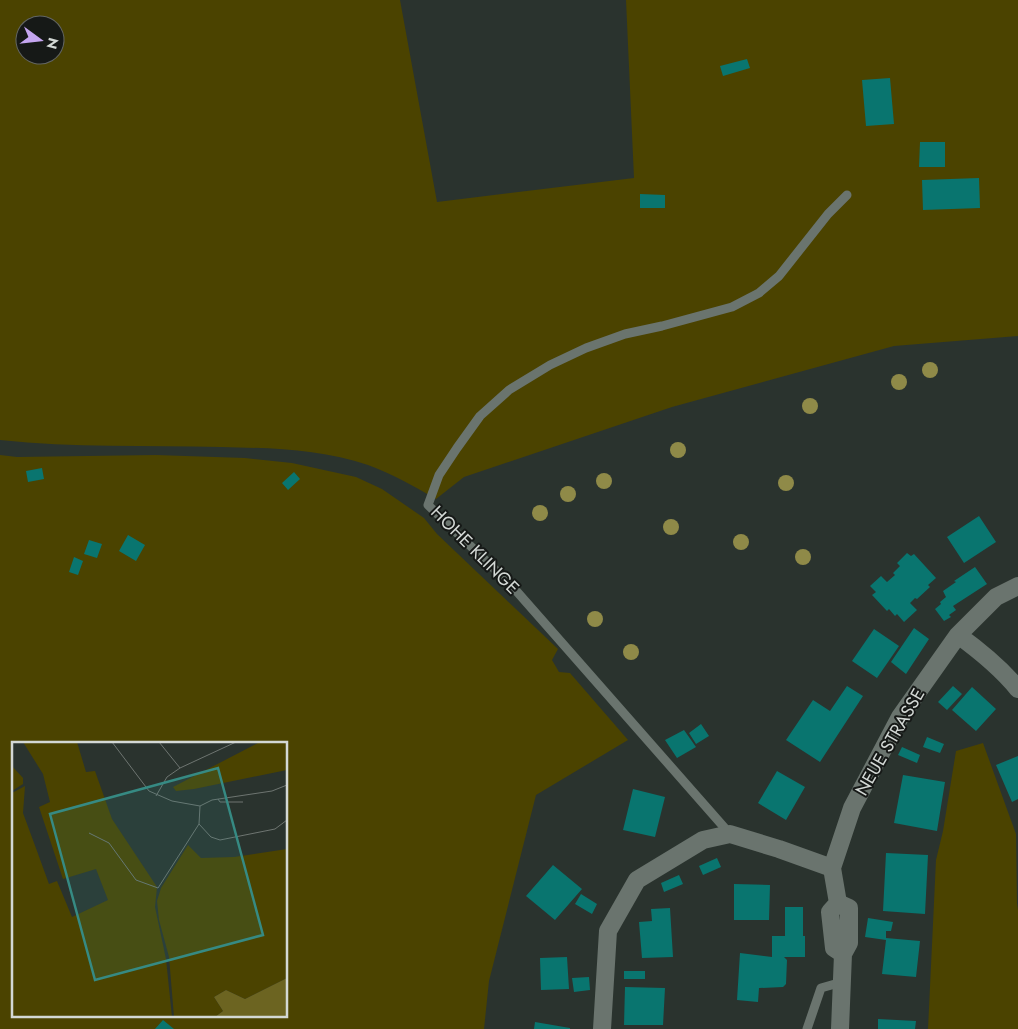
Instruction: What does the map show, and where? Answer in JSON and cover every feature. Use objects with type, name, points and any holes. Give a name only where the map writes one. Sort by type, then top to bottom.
[{"type":"street","name":"NEUE STRASSE","points":[[840,1029],[843,954],[834,948],[830,912],[838,903],[832,868],[852,808],[900,717],[958,635],[996,597],[1018,586]]},
{"type":"street","points":[[958,635],[978,649],[1007,675],[1018,689]]},
{"type":"street","points":[[602,1029],[608,931],[637,880],[703,840],[730,834],[832,868]]},
{"type":"lane","name":"HOHE KLINGE","points":[[730,834],[512,586],[428,505],[439,475],[457,448],[480,416],[509,390],[550,365],[586,348],[625,334],[732,307],[759,293],[779,276],[828,214],[847,195]]},
{"type":"lane","points":[[807,1029],[821,988],[842,982]]},
{"type":"shaded area","points":[[0,0],[400,0],[437,202],[634,178],[626,0],[1018,0],[1018,336],[894,346],[672,407],[464,477],[436,499],[403,480],[368,465],[332,456],[295,450],[27,443],[0,440]]},
{"type":"shaded area","points":[[0,455],[17,457],[156,455],[245,458],[292,463],[356,477],[382,489],[424,518],[437,534],[558,649],[552,660],[559,672],[570,673],[628,740],[536,795],[489,981],[484,1029],[0,1029]]},
{"type":"shaded area","points":[[983,743],[1016,834],[1018,1029],[928,1029],[936,860],[943,831],[956,751]]},
{"type":"building","points":[[747,59],[750,68],[723,76],[720,66]]},
{"type":"building","points":[[890,78],[894,124],[866,126],[862,80]]},
{"type":"building","points":[[920,142],[945,142],[945,167],[919,167]]},
{"type":"building","points":[[979,178],[980,208],[923,210],[922,180]]},
{"type":"building","points":[[640,194],[665,195],[665,208],[640,208]]},
{"type":"building","points":[[42,468],[44,479],[28,482],[26,471]]},
{"type":"building","points":[[294,472],[300,479],[288,490],[282,483]]},
{"type":"building","points":[[979,516],[996,542],[964,563],[947,537]]},
{"type":"building","points":[[128,535],[145,545],[136,561],[119,551]]},
{"type":"building","points":[[89,540],[102,544],[97,558],[84,554]]},
{"type":"building","points":[[907,553],[911,556],[914,554],[936,578],[928,585],[930,587],[910,603],[917,610],[904,622],[897,614],[895,616],[889,609],[887,611],[872,595],[876,592],[870,586],[881,576],[887,582],[895,575],[893,573],[900,566],[897,563]]},
{"type":"building","points":[[74,557],[83,561],[78,575],[69,572]]},
{"type":"building","points":[[975,567],[987,584],[953,606],[956,610],[949,615],[951,617],[944,621],[935,609],[946,597],[943,591]]},
{"type":"building","points":[[914,628],[929,639],[906,674],[891,662]]},
{"type":"building","points":[[874,629],[899,646],[877,678],[852,661]]},
{"type":"building","points":[[847,686],[863,696],[820,762],[786,740],[813,700],[830,711]]},
{"type":"building","points":[[953,686],[962,694],[947,710],[938,702]]},
{"type":"building","points":[[972,687],[996,709],[976,731],[952,710]]},
{"type":"building","points":[[701,724],[709,736],[696,744],[689,733]]},
{"type":"building","points":[[684,730],[696,747],[677,758],[665,740]]},
{"type":"building","points":[[927,737],[944,744],[940,753],[923,747]]},
{"type":"building","points":[[902,747],[920,755],[917,763],[898,755]]},
{"type":"building","points":[[1018,756],[1018,799],[1012,802],[996,765]]},
{"type":"building","points":[[777,771],[805,787],[786,820],[758,803]]},
{"type":"building","points":[[903,775],[945,782],[937,831],[894,823]]},
{"type":"building","points":[[633,789],[665,797],[655,837],[623,830]]},
{"type":"building","points":[[886,853],[928,855],[925,914],[883,911]]},
{"type":"building","points":[[717,858],[721,867],[703,875],[699,866]]},
{"type":"building","points":[[553,865],[582,889],[555,920],[526,896]]},
{"type":"building","points":[[679,875],[683,884],[664,892],[661,883]]},
{"type":"building","points":[[734,884],[770,885],[769,920],[734,920]]},
{"type":"building","points":[[581,894],[597,904],[592,914],[575,904]]},
{"type":"building","points":[[785,907],[803,907],[805,957],[784,957],[787,960],[786,984],[783,987],[759,988],[758,1002],[737,1000],[740,953],[772,957],[772,936],[785,936]]},
{"type":"building","points":[[670,908],[673,957],[642,958],[639,922],[652,921],[651,909]]},
{"type":"building","points":[[868,918],[893,922],[891,931],[886,931],[886,938],[920,941],[916,977],[882,974],[886,940],[865,937]]},
{"type":"building","points":[[567,957],[569,989],[541,990],[540,958]]},
{"type":"building","points":[[624,971],[645,971],[645,979],[624,979]]},
{"type":"building","points":[[589,977],[590,990],[574,992],[572,978]]},
{"type":"building","points":[[625,987],[665,988],[663,1025],[624,1025]]},
{"type":"building","points":[[878,1019],[916,1021],[915,1029],[878,1029]]},
{"type":"building","points":[[163,1020],[174,1029],[155,1029]]},
{"type":"building","points":[[535,1022],[570,1028],[570,1029],[534,1029]]}]
